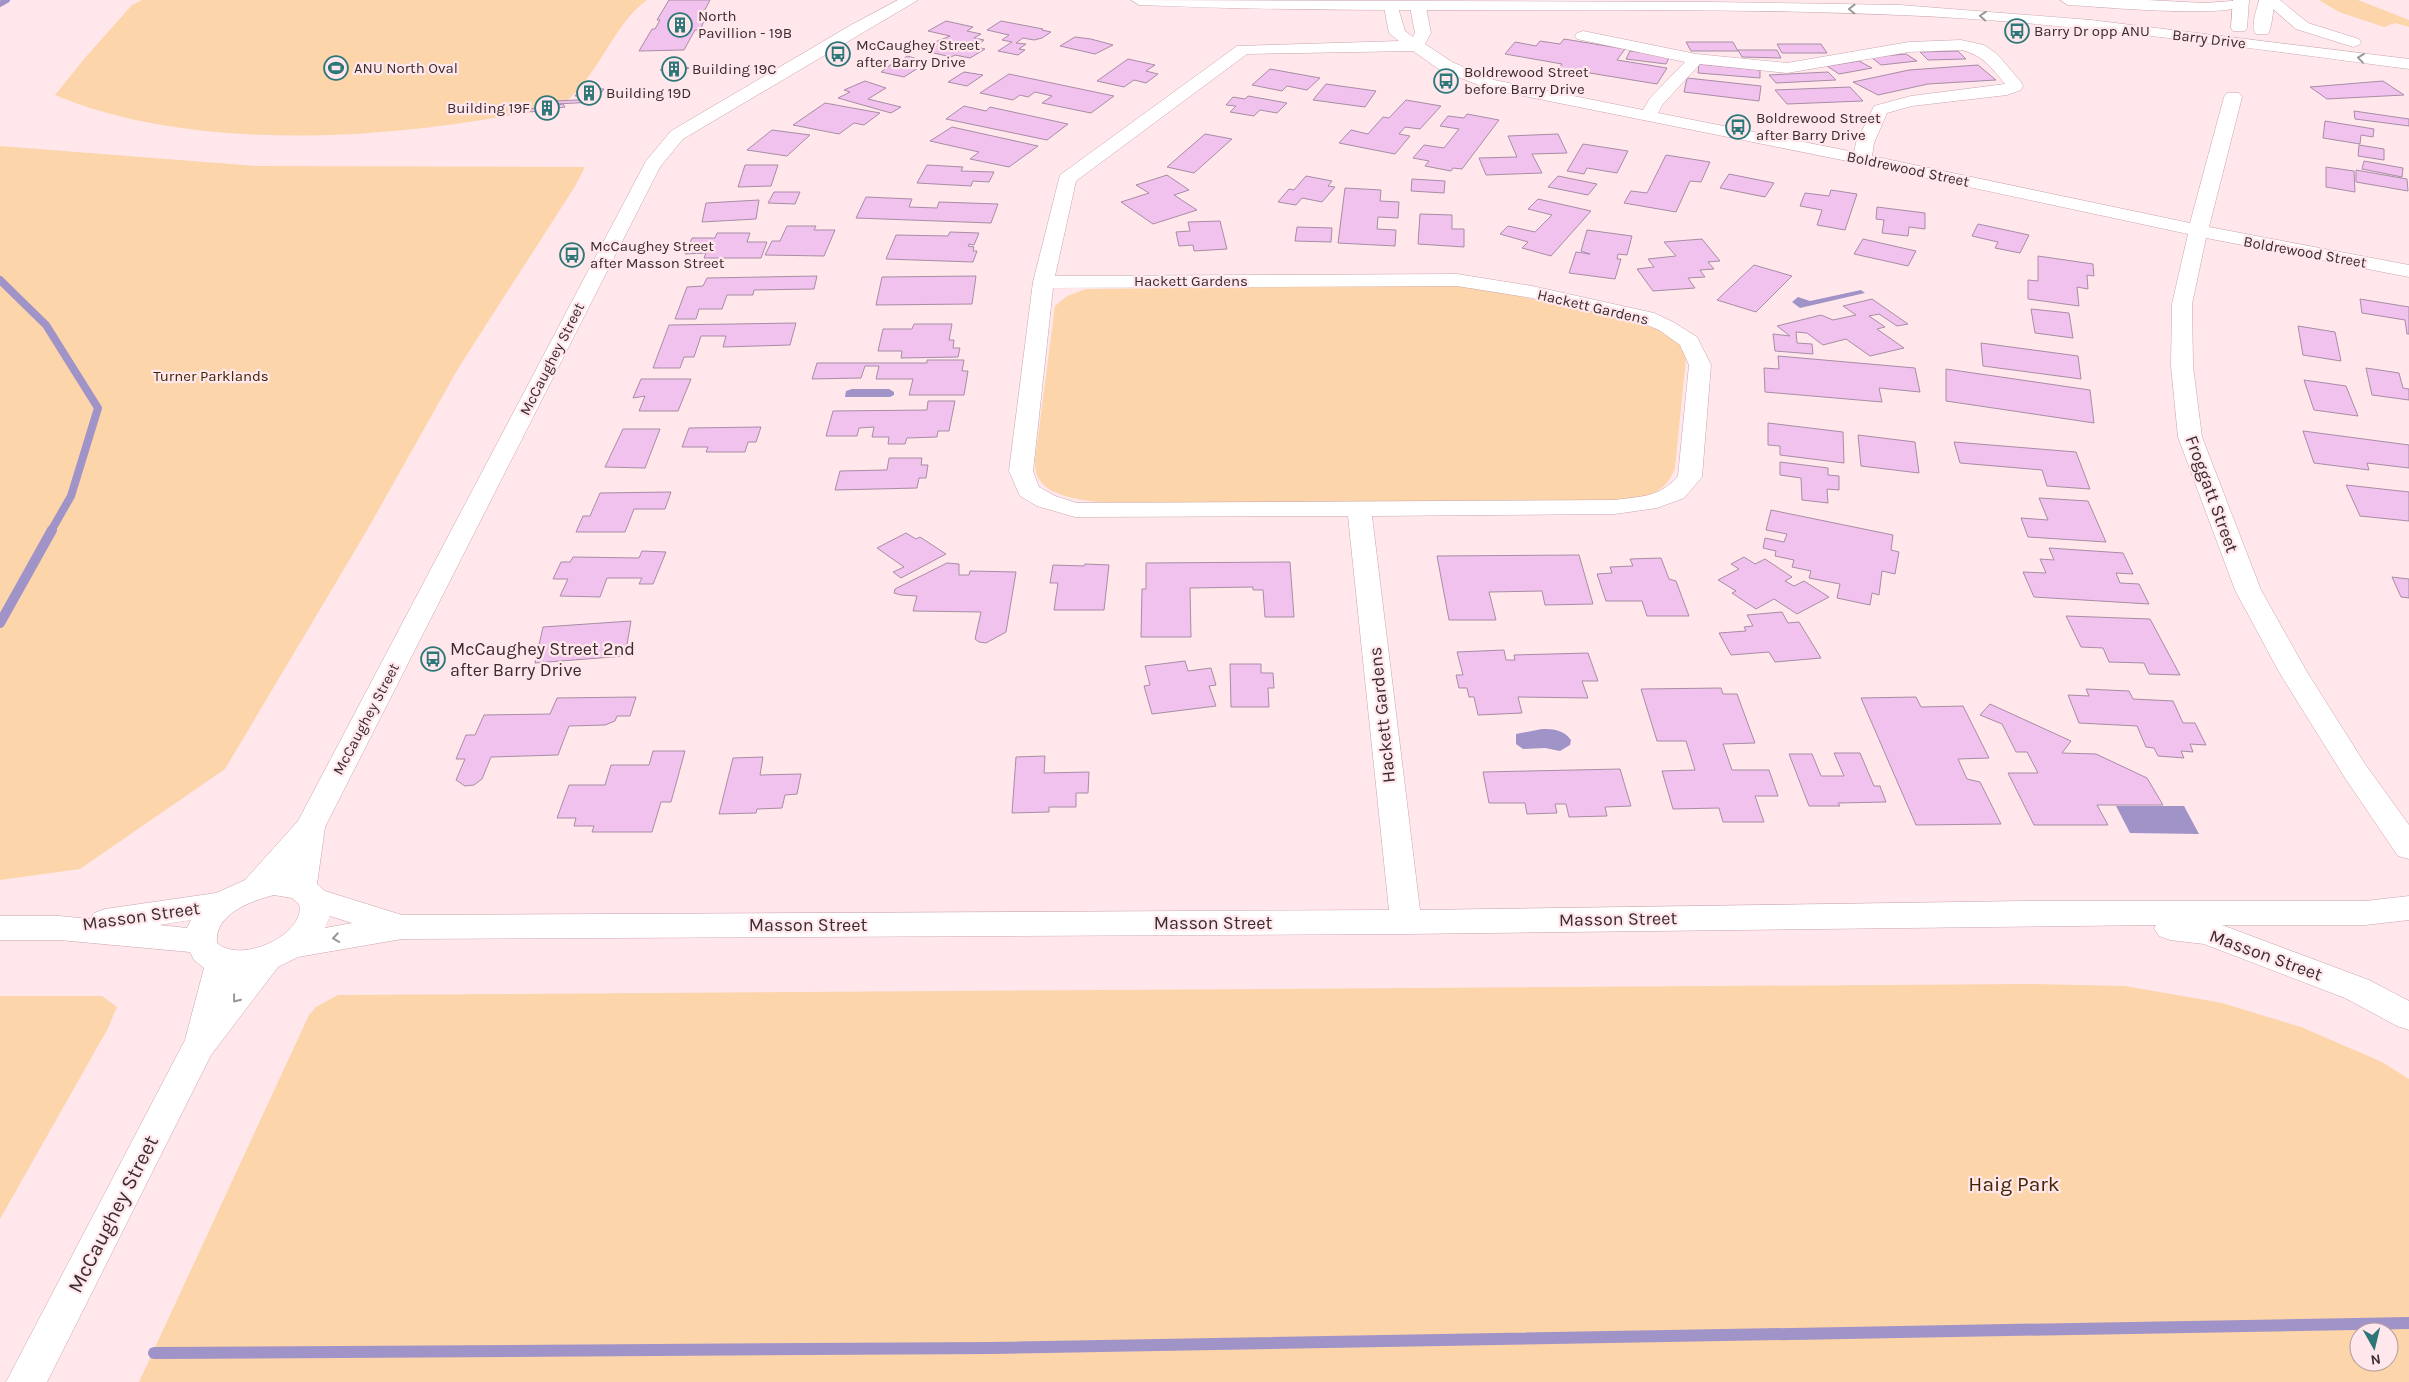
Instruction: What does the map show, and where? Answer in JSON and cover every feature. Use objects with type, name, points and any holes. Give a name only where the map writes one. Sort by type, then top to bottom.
[{"type":"street","points":[[876,18],[886,0]]},
{"type":"street","name":"McCaughey Street","points":[[257,887],[310,827],[652,165],[677,135],[910,0]]},
{"type":"street","name":"Barry Drive","points":[[1139,0],[1255,6],[1414,4],[1901,10],[2238,35],[2409,64]]},
{"type":"street","name":"Barry Drive","points":[[1916,0],[1954,0],[2131,15],[2238,35]]},
{"type":"street","points":[[2068,0],[2204,8],[2241,1],[2238,35]]},
{"type":"street","points":[[2263,38],[2262,20],[2269,0],[2302,26],[2353,42]]},
{"type":"street","name":"Boldrewood Street","points":[[1393,4],[1397,33],[1446,66],[1489,84],[1862,159],[2198,231],[2409,271]]},
{"type":"street","points":[[1414,4],[1423,33],[1416,46]]},
{"type":"street","points":[[1583,36],[1696,58],[1787,68],[1808,66],[1910,47],[1961,45],[1978,48],[1991,57],[2015,86],[2007,90],[1911,101],[1880,110],[1865,143],[1862,159]]},
{"type":"street","name":"Barry Drive","points":[[2263,38],[2353,42],[2409,48]]},
{"type":"street","name":"Hackett Gardens","points":[[1043,282],[1457,280],[1532,292],[1646,317],[1666,326],[1689,342],[1700,365],[1690,476],[1676,493],[1657,501],[1615,507],[1075,510],[1046,501],[1028,491],[1021,471],[1043,282],[1067,179],[1243,49],[1270,47],[1416,46]]},
{"type":"street","points":[[1648,116],[1656,102],[1696,58]]},
{"type":"street","name":"Froggatt Street","points":[[2232,97],[2198,231],[2182,304],[2182,366],[2190,437],[2248,590],[2293,672],[2350,763],[2409,848]]},
{"type":"street","name":"Hackett Gardens","points":[[1359,508],[1406,922]]},
{"type":"street","name":"McCaughey Street","points":[[307,893],[310,827]]},
{"type":"street","points":[[281,884],[307,893],[316,909],[314,921],[307,933],[295,944],[266,960],[250,964],[211,952],[203,928],[210,916],[223,904],[239,894],[257,887],[281,884]]},
{"type":"street","name":"Masson Street","points":[[307,893],[402,927]]},
{"type":"street","name":"Masson Street","points":[[0,928],[59,928],[223,904]]},
{"type":"street","name":"Masson Street","points":[[295,944],[402,927],[1406,922],[2024,913],[2365,913],[2409,908]]},
{"type":"street","name":"Masson Street","points":[[2024,913],[2207,932],[2356,989],[2409,1017]]},
{"type":"street","name":"Masson Street","points":[[59,928],[211,952]]},
{"type":"street","name":"McCaughey Street","points":[[199,1046],[211,952]]},
{"type":"street","name":"McCaughey Street","points":[[26,1382],[199,1046],[266,960]]},
{"type":"green space","name":"ANU North Oval","points":[[142,0],[647,0],[625,22],[585,81],[574,94],[558,107],[446,125],[391,131],[333,135],[274,135],[216,132],[159,125],[105,112],[55,95],[132,5]]},
{"type":"green space","points":[[2319,0],[2358,0],[2409,20],[2409,27],[2395,23],[2384,27],[2339,12]]},
{"type":"green space","name":"Turner Parklands","points":[[0,146],[256,166],[585,167],[574,188],[459,367],[366,532],[225,769],[80,869],[0,880]]},
{"type":"green space","points":[[1444,285],[1484,289],[1627,319],[1662,331],[1681,345],[1686,358],[1675,468],[1664,486],[1650,495],[1613,502],[1099,502],[1064,496],[1047,488],[1037,475],[1035,460],[1055,306],[1067,296],[1086,289]]},
{"type":"green space","name":"Haig Park","points":[[2029,984],[2125,986],[2222,1003],[2301,1027],[2382,1062],[2409,1079],[2409,1382],[139,1382],[309,1015],[316,1007],[338,995]]},
{"type":"green space","points":[[0,996],[102,996],[117,1007],[107,1030],[0,1219]]},
{"type":"shaded area","points":[[1861,290],[1865,293],[1800,308],[1792,302],[1798,297],[1810,301]]},
{"type":"shaded area","points":[[852,389],[889,389],[894,392],[894,395],[890,397],[845,397],[846,391]]},
{"type":"shaded area","points":[[1542,729],[1562,732],[1571,740],[1570,745],[1560,751],[1545,748],[1523,749],[1516,744],[1516,734]]},
{"type":"shaded area","points":[[2116,806],[2184,806],[2199,834],[2130,833]]},
{"type":"building","name":"North Pavillion - 19B","points":[[669,0],[710,0],[700,19],[705,19],[700,30],[695,30],[684,50],[639,51],[652,29],[655,29],[660,20],[657,20]]},
{"type":"building","points":[[946,21],[973,27],[967,31],[981,34],[974,38],[984,40],[976,47],[985,49],[970,58],[955,55],[951,57],[925,51],[935,45],[930,44],[950,36],[928,31]]},
{"type":"building","points":[[1001,21],[1051,32],[1042,38],[1034,40],[1023,38],[1016,43],[1026,44],[1019,49],[1025,50],[1018,55],[998,51],[1012,42],[1002,40],[1009,35],[987,30]]},
{"type":"building","points":[[1075,37],[1113,45],[1095,54],[1060,46]]},
{"type":"building","points":[[1564,39],[1625,49],[1617,60],[1667,68],[1657,84],[1559,68],[1562,64],[1505,54],[1515,42],[1536,46],[1540,41],[1560,44]]},
{"type":"building","points":[[1686,42],[1733,42],[1738,51],[1691,51]]},
{"type":"building","points":[[1777,44],[1821,44],[1827,53],[1782,53]]},
{"type":"building","points":[[1738,50],[1777,50],[1781,58],[1742,57]]},
{"type":"building","points":[[1630,51],[1670,56],[1666,64],[1626,59]]},
{"type":"building","points":[[1958,51],[1966,59],[1928,60],[1920,52]]},
{"type":"building","points":[[1906,54],[1917,61],[1881,65],[1871,57]]},
{"type":"building","points":[[907,56],[926,63],[904,77],[881,72],[897,60],[901,61]]},
{"type":"building","points":[[1128,59],[1155,65],[1146,71],[1158,74],[1146,83],[1134,80],[1124,87],[1097,81]]},
{"type":"building","points":[[1859,61],[1872,68],[1839,74],[1827,66]]},
{"type":"building","name":"Building 19C","points":[[674,64],[689,68],[675,75],[660,70]]},
{"type":"building","points":[[1699,64],[1760,70],[1760,78],[1698,73]]},
{"type":"building","points":[[1978,65],[1996,80],[1928,84],[1878,95],[1853,82],[1909,70]]},
{"type":"building","points":[[1270,69],[1320,78],[1307,90],[1287,86],[1282,91],[1252,85]]},
{"type":"building","points":[[964,72],[983,75],[967,86],[948,82]]},
{"type":"building","points":[[1828,72],[1836,80],[1776,83],[1769,75]]},
{"type":"building","points":[[1009,74],[1114,96],[1091,113],[1042,103],[1052,96],[1035,92],[1028,97],[1020,95],[1013,100],[980,93]]},
{"type":"building","points":[[1687,78],[1761,86],[1759,101],[1684,92]]},
{"type":"building","points":[[865,81],[886,88],[868,99],[901,107],[891,113],[838,98],[850,92],[844,90]]},
{"type":"building","points":[[2383,81],[2404,95],[2327,99],[2310,87]]},
{"type":"building","points":[[1326,84],[1376,91],[1365,107],[1313,100]]},
{"type":"building","points":[[1850,87],[1863,101],[1787,104],[1775,90]]},
{"type":"building","name":"Building 19D","points":[[581,88],[604,89],[598,97],[575,96]]},
{"type":"building","points":[[1248,96],[1287,103],[1277,113],[1260,110],[1254,116],[1230,112],[1236,106],[1226,105],[1233,97],[1245,99]]},
{"type":"building","points":[[598,99],[596,102],[555,104],[556,101]]},
{"type":"building","points":[[1406,100],[1441,106],[1420,129],[1405,127],[1399,134],[1410,136],[1395,154],[1339,143],[1351,130],[1368,134],[1383,117],[1389,118]]},
{"type":"building","points":[[825,103],[880,113],[864,125],[854,123],[839,134],[793,125]]},
{"type":"building","name":"Building 19F","points":[[563,104],[565,107],[531,112],[530,109]]},
{"type":"building","points":[[964,106],[986,111],[990,107],[1068,124],[1047,140],[946,119]]},
{"type":"building","points":[[2354,111],[2409,119],[2409,126],[2355,119]]},
{"type":"building","points":[[1467,114],[1499,120],[1462,169],[1453,168],[1451,171],[1425,166],[1429,161],[1413,158],[1424,145],[1444,148],[1459,129],[1440,126],[1448,116],[1464,118]]},
{"type":"building","points":[[2325,121],[2374,129],[2373,137],[2361,135],[2360,144],[2323,138]]},
{"type":"building","points":[[952,127],[1038,146],[1009,167],[970,159],[979,152],[930,141]]},
{"type":"building","points":[[772,130],[810,135],[787,156],[747,150]]},
{"type":"building","points":[[1205,134],[1232,139],[1194,173],[1167,167]]},
{"type":"building","points":[[1558,134],[1567,153],[1532,154],[1542,173],[1486,175],[1479,158],[1517,157],[1508,136]]},
{"type":"building","points":[[1583,144],[1628,151],[1617,173],[1587,168],[1584,174],[1567,171]]},
{"type":"building","points":[[2359,145],[2384,149],[2384,160],[2358,156]]},
{"type":"building","points":[[1666,155],[1710,162],[1701,182],[1690,181],[1676,212],[1624,203],[1631,191],[1647,193]]},
{"type":"building","points":[[2364,161],[2403,168],[2402,177],[2362,169]]},
{"type":"building","points":[[745,165],[778,165],[771,186],[738,187]]},
{"type":"building","points":[[927,165],[963,167],[961,171],[994,172],[989,182],[973,181],[971,186],[917,183]]},
{"type":"building","points":[[2326,167],[2354,171],[2355,192],[2326,187]]},
{"type":"building","points":[[2356,170],[2407,179],[2408,191],[2356,182]]},
{"type":"building","points":[[1729,174],[1774,183],[1765,197],[1720,188]]},
{"type":"building","points":[[1167,175],[1189,190],[1174,195],[1197,210],[1153,224],[1121,202],[1149,193],[1136,185]]},
{"type":"building","points":[[1306,176],[1332,181],[1328,186],[1335,187],[1322,202],[1302,198],[1296,205],[1278,202],[1289,189],[1294,190]]},
{"type":"building","points":[[1558,176],[1597,184],[1588,195],[1548,187]]},
{"type":"building","points":[[1412,179],[1445,181],[1444,193],[1411,191]]},
{"type":"building","points":[[1345,188],[1381,190],[1380,201],[1399,202],[1398,218],[1378,217],[1377,229],[1396,230],[1395,246],[1338,243]]},
{"type":"building","points":[[1831,190],[1857,194],[1845,230],[1817,225],[1822,210],[1800,206],[1805,193],[1829,196]]},
{"type":"building","points":[[774,192],[800,192],[795,204],[768,203]]},
{"type":"building","points":[[866,197],[912,199],[909,207],[937,208],[939,202],[998,204],[991,223],[856,218]]},
{"type":"building","points":[[1538,199],[1591,211],[1551,256],[1522,248],[1528,242],[1500,234],[1508,226],[1535,232],[1552,215],[1528,209]]},
{"type":"building","points":[[759,200],[756,219],[702,222],[706,203]]},
{"type":"building","points":[[1877,207],[1925,213],[1925,229],[1909,227],[1908,236],[1882,233],[1884,220],[1876,219]]},
{"type":"building","points":[[1420,214],[1452,215],[1452,229],[1464,229],[1464,247],[1418,244]]},
{"type":"building","points":[[1220,221],[1227,249],[1194,251],[1193,245],[1179,246],[1176,232],[1190,231],[1188,222]]},
{"type":"building","points":[[1978,224],[2029,235],[2020,253],[1995,248],[1998,242],[1972,236]]},
{"type":"building","points":[[787,226],[816,226],[814,230],[835,230],[824,256],[765,255],[772,241],[780,241]]},
{"type":"building","points":[[1297,227],[1332,228],[1331,242],[1295,241]]},
{"type":"building","points":[[1587,230],[1632,236],[1627,255],[1618,254],[1617,259],[1621,259],[1615,279],[1569,273],[1576,252],[1590,254],[1581,251]]},
{"type":"building","points":[[950,232],[979,233],[974,245],[969,244],[968,246],[974,247],[973,251],[977,251],[973,262],[886,259],[896,235],[948,236]]},
{"type":"building","points":[[717,233],[750,233],[747,242],[767,242],[761,258],[704,258],[706,253],[685,254],[692,238],[715,238]]},
{"type":"building","points":[[1702,239],[1720,261],[1708,262],[1714,269],[1700,270],[1705,277],[1688,278],[1695,288],[1653,291],[1637,269],[1654,267],[1648,259],[1676,256],[1664,242]]},
{"type":"building","points":[[1863,239],[1916,251],[1908,266],[1854,254]]},
{"type":"building","points":[[2038,256],[2093,264],[2094,276],[2087,275],[2088,289],[2077,287],[2079,306],[2028,299],[2028,280],[2038,281]]},
{"type":"building","points":[[1754,265],[1792,276],[1756,312],[1717,300]]},
{"type":"building","points":[[817,276],[814,289],[754,290],[753,295],[727,295],[722,309],[699,309],[696,319],[675,319],[687,287],[703,286],[707,278]]},
{"type":"building","points":[[976,276],[972,304],[876,305],[882,277]]},
{"type":"building","points":[[1872,299],[1908,324],[1897,326],[1879,314],[1869,316],[1885,327],[1877,329],[1904,348],[1870,356],[1846,339],[1823,345],[1807,333],[1796,332],[1797,343],[1812,344],[1813,354],[1775,351],[1773,334],[1790,336],[1777,326],[1821,315],[1833,320],[1856,315],[1843,306]]},
{"type":"building","points":[[2360,299],[2409,307],[2409,334],[2407,334],[2405,320],[2362,313]]},
{"type":"building","points":[[2031,309],[2069,313],[2073,338],[2035,333]]},
{"type":"building","points":[[796,323],[790,345],[723,347],[726,336],[701,336],[694,357],[684,357],[680,368],[653,368],[669,325]]},
{"type":"building","points":[[914,324],[952,324],[949,340],[954,340],[953,348],[960,348],[958,357],[901,358],[902,351],[878,351],[883,329],[912,329]]},
{"type":"building","points":[[2298,326],[2335,332],[2341,361],[2303,355]]},
{"type":"building","points":[[1981,343],[2078,356],[2081,379],[1983,366]]},
{"type":"building","points":[[1778,356],[1915,368],[1920,392],[1879,388],[1882,402],[1765,392],[1764,368],[1779,369]]},
{"type":"building","points":[[927,360],[964,360],[962,371],[968,371],[964,395],[909,395],[913,379],[876,379],[879,366],[865,366],[861,378],[812,379],[817,363],[927,363]]},
{"type":"building","points":[[2366,368],[2399,373],[2403,388],[2409,389],[2409,400],[2372,395]]},
{"type":"building","points":[[1946,369],[2090,390],[2094,423],[1946,401]]},
{"type":"building","points":[[641,379],[691,379],[678,411],[639,411],[645,396],[633,398]]},
{"type":"building","points":[[2304,380],[2346,386],[2358,416],[2314,410]]},
{"type":"building","points":[[928,401],[955,401],[949,431],[938,431],[937,437],[907,438],[905,444],[888,444],[889,437],[872,437],[874,427],[859,428],[857,436],[826,436],[833,411],[927,410]]},
{"type":"building","points":[[1768,423],[1843,432],[1844,463],[1780,455],[1780,446],[1768,445]]},
{"type":"building","points":[[761,427],[756,442],[748,442],[745,452],[706,452],[708,447],[682,447],[689,428]]},
{"type":"building","points":[[623,429],[660,429],[645,468],[605,467]]},
{"type":"building","points":[[2303,431],[2409,445],[2409,468],[2367,463],[2369,470],[2314,463]]},
{"type":"building","points":[[1858,435],[1915,442],[1919,473],[1861,466]]},
{"type":"building","points":[[1954,442],[2076,452],[2090,489],[2047,486],[2042,470],[1960,463]]},
{"type":"building","points":[[889,458],[922,458],[921,465],[928,465],[926,478],[919,478],[917,488],[835,490],[840,471],[887,470]]},
{"type":"building","points":[[1780,462],[1828,468],[1828,475],[1839,476],[1839,490],[1827,489],[1828,503],[1802,500],[1801,478],[1780,475]]},
{"type":"building","points":[[2346,485],[2409,492],[2409,521],[2360,516]]},
{"type":"building","points":[[671,492],[665,509],[634,509],[625,532],[576,532],[583,516],[590,516],[600,493]]},
{"type":"building","points":[[2039,498],[2088,501],[2106,542],[2028,537],[2021,518],[2048,520]]},
{"type":"building","points":[[1771,510],[1893,535],[1891,550],[1899,552],[1895,574],[1882,571],[1879,595],[1872,593],[1870,605],[1837,598],[1840,584],[1809,578],[1811,571],[1792,567],[1794,560],[1775,556],[1776,551],[1763,548],[1765,538],[1784,542],[1787,534],[1766,530]]},
{"type":"building","points":[[906,533],[916,539],[920,537],[946,554],[901,578],[893,572],[904,567],[877,548]]},
{"type":"building","points":[[2049,548],[2123,553],[2133,574],[2116,573],[2120,583],[2139,584],[2149,604],[2034,597],[2023,572],[2046,573],[2040,559],[2054,560]]},
{"type":"building","points":[[642,551],[666,552],[653,584],[639,584],[642,578],[607,578],[600,597],[560,596],[568,579],[553,579],[561,562],[570,562],[573,557],[639,558]]},
{"type":"building","points":[[1579,555],[1593,604],[1545,605],[1542,591],[1489,592],[1496,620],[1449,620],[1437,556]]},
{"type":"building","points":[[1744,557],[1755,564],[1765,559],[1792,577],[1785,581],[1794,586],[1804,581],[1829,597],[1797,614],[1774,599],[1756,609],[1732,593],[1736,591],[1718,580],[1739,569],[1731,564]]},
{"type":"building","points":[[1661,558],[1669,579],[1676,581],[1689,616],[1647,616],[1642,601],[1606,601],[1597,574],[1612,573],[1610,567],[1633,566],[1630,559]]},
{"type":"building","points":[[1290,562],[1294,617],[1265,617],[1263,590],[1253,590],[1253,587],[1190,588],[1191,637],[1141,637],[1142,589],[1146,589],[1146,563]]},
{"type":"building","points":[[947,563],[959,564],[959,575],[969,575],[970,571],[1016,572],[1006,632],[986,643],[979,642],[975,639],[981,612],[913,611],[917,596],[894,593],[895,589]]},
{"type":"building","points":[[1085,564],[1109,565],[1104,610],[1054,610],[1058,583],[1050,583],[1053,565],[1084,566]]},
{"type":"building","points":[[2392,577],[2409,579],[2409,598],[2401,597]]},
{"type":"building","points":[[1782,612],[1788,623],[1799,622],[1821,658],[1775,662],[1769,652],[1731,655],[1719,633],[1746,631],[1744,627],[1753,626],[1747,615]]},
{"type":"building","points":[[2066,616],[2150,619],[2180,675],[2149,674],[2144,663],[2109,662],[2103,648],[2081,647]]},
{"type":"building","points":[[631,621],[625,656],[535,663],[543,627]]},
{"type":"building","points":[[1504,650],[1506,660],[1515,660],[1514,655],[1588,653],[1598,681],[1582,681],[1588,698],[1518,697],[1522,713],[1478,715],[1474,697],[1469,697],[1467,688],[1459,688],[1456,675],[1463,675],[1457,652]]},
{"type":"building","points":[[1185,661],[1188,671],[1211,668],[1216,685],[1209,686],[1216,706],[1152,714],[1144,686],[1150,685],[1145,666]]},
{"type":"building","points":[[1230,664],[1261,664],[1261,673],[1273,673],[1274,688],[1268,688],[1269,707],[1231,707]]},
{"type":"building","points":[[1721,688],[1723,694],[1737,694],[1755,743],[1723,744],[1732,770],[1769,770],[1778,796],[1755,796],[1764,822],[1723,822],[1719,808],[1673,809],[1662,771],[1695,770],[1686,741],[1657,741],[1641,689]]},
{"type":"building","points":[[2086,689],[2129,691],[2133,699],[2173,701],[2183,723],[2195,723],[2206,745],[2190,744],[2193,752],[2181,751],[2184,758],[2158,756],[2154,748],[2146,747],[2137,726],[2079,723],[2068,695],[2089,696]]},
{"type":"building","points":[[636,697],[630,716],[617,716],[615,721],[605,725],[569,726],[558,755],[491,757],[482,779],[474,785],[465,786],[456,780],[465,759],[456,759],[466,735],[475,735],[484,715],[550,714],[557,698]]},
{"type":"building","points":[[1916,697],[1921,707],[1963,706],[1989,758],[1958,759],[1967,779],[1980,782],[2001,824],[1916,825],[1861,698]]},
{"type":"building","points":[[1990,704],[2071,741],[2062,753],[2096,754],[2147,778],[2163,805],[2097,805],[2108,825],[2034,825],[2008,773],[2038,773],[2027,752],[2016,752],[2002,724],[1980,715]]},
{"type":"building","points":[[653,751],[685,751],[671,802],[661,802],[652,832],[592,832],[594,826],[574,826],[576,818],[557,818],[569,785],[605,785],[611,765],[649,765]]},
{"type":"building","points":[[1834,753],[1860,753],[1874,786],[1880,786],[1886,802],[1838,803],[1840,806],[1809,806],[1789,754],[1812,754],[1821,776],[1844,776]]},
{"type":"building","points":[[1045,756],[1044,773],[1089,772],[1088,793],[1076,793],[1076,807],[1049,807],[1049,812],[1012,813],[1016,757]]},
{"type":"building","points":[[763,757],[760,775],[801,774],[797,794],[785,795],[782,808],[757,809],[756,813],[719,814],[733,758]]},
{"type":"building","points":[[1620,769],[1631,806],[1605,807],[1607,816],[1569,817],[1566,804],[1555,804],[1557,813],[1527,814],[1525,803],[1489,803],[1483,772]]},
{"type":"waterway","points":[[0,4],[7,0]]},
{"type":"waterway","points":[[0,280],[46,325],[98,408],[71,496],[51,531]]},
{"type":"waterway","points":[[0,623],[52,530]]},
{"type":"waterway","points":[[154,1353],[992,1348],[2409,1323]]},
{"type":"place","name":"North Pavillion - 19B","points":[[680,25]]},
{"type":"place","name":"Barry Dr opp ANU","points":[[2017,31]]},
{"type":"place","name":"McCaughey Street after Barry Drive","points":[[838,54]]},
{"type":"place","name":"ANU North Oval","points":[[336,68]]},
{"type":"place","name":"Building 19C","points":[[674,69]]},
{"type":"place","name":"Boldrewood Street before Barry Drive","points":[[1446,81]]},
{"type":"place","name":"Building 19D","points":[[589,93]]},
{"type":"place","name":"Building 19F","points":[[547,108]]},
{"type":"place","name":"Boldrewood Street after Barry Drive","points":[[1738,127]]},
{"type":"place","name":"McCaughey Street after Masson Street","points":[[572,255]]},
{"type":"place","name":"McCaughey Street 2nd after Barry Drive","points":[[433,659]]}]
